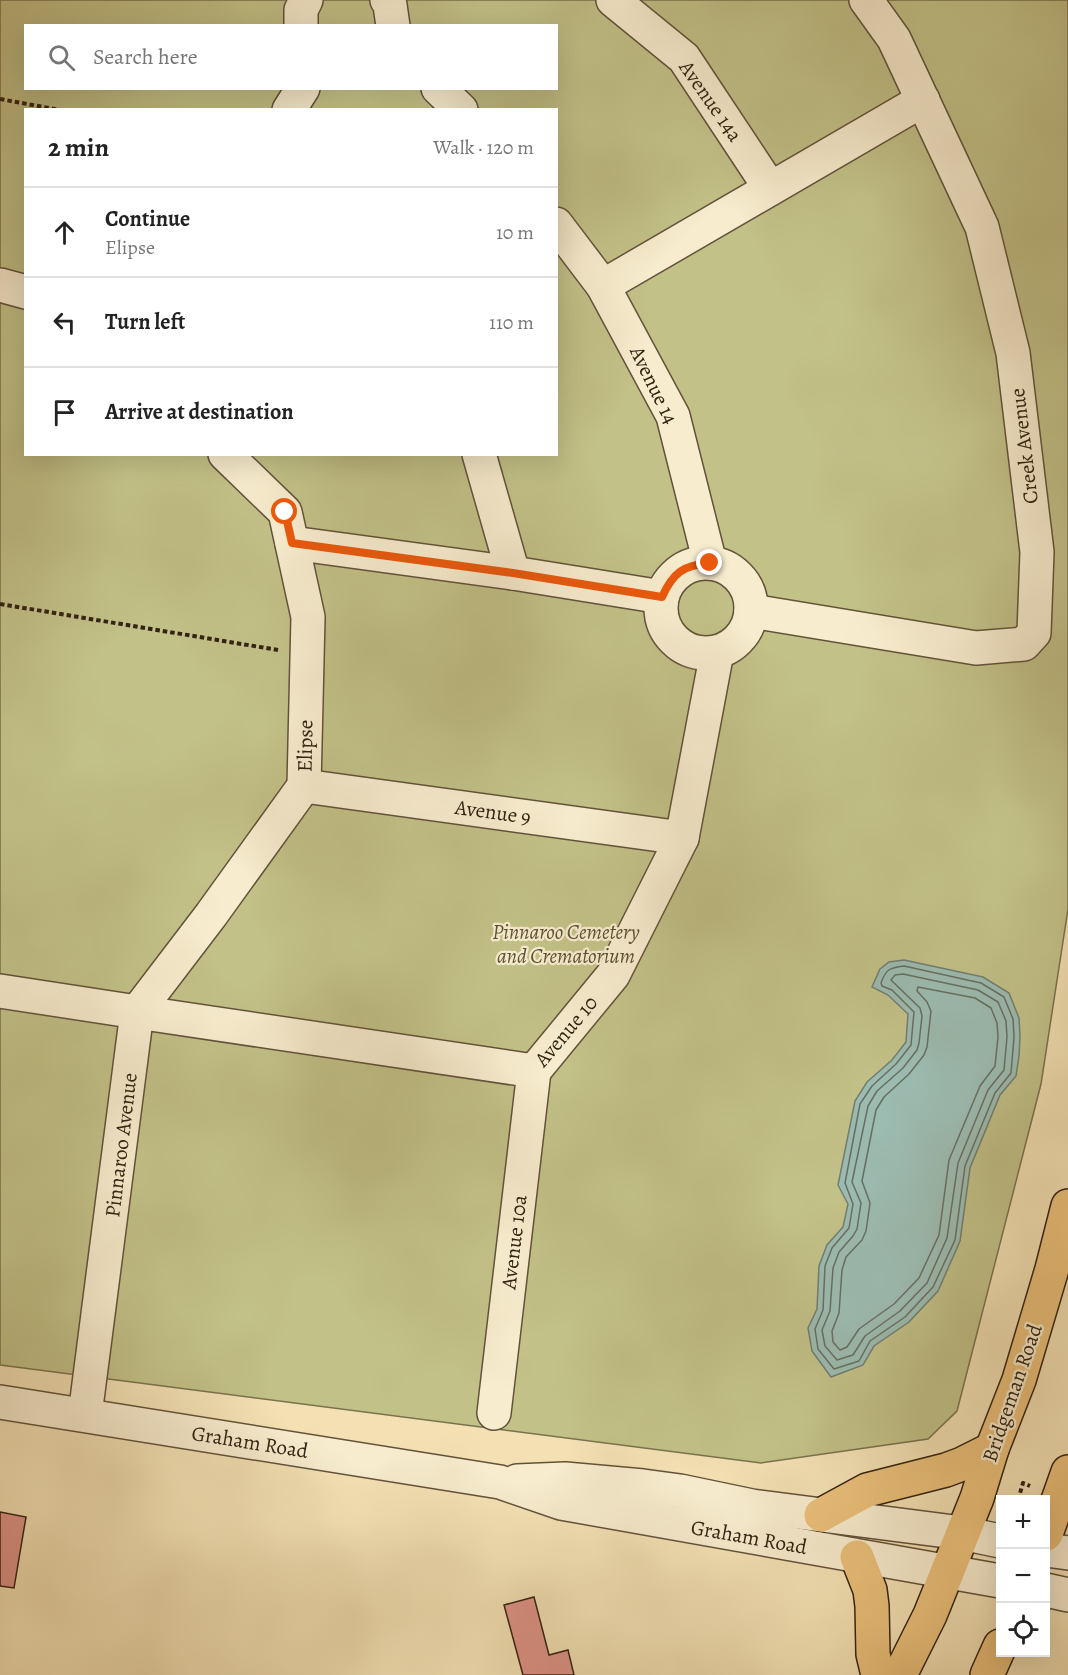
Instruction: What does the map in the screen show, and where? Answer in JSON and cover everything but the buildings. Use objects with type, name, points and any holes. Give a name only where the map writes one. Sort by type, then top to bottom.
[{"type":"main road","name":"Bridgeman Road","points":[[900,1675],[930,1616],[977,1498],[992,1449],[1019,1380],[1068,1206]]},
{"type":"main road","points":[[821,1515],[867,1490],[946,1470],[992,1449]]},
{"type":"main road","points":[[1050,1523],[1068,1472]]},
{"type":"main road","points":[[857,1557],[870,1590],[873,1654],[878,1675]]},
{"type":"main road","points":[[987,1675],[996,1655]]},
{"type":"street","points":[[301,24],[301,10],[306,0]]},
{"type":"street","points":[[387,0],[393,24]]},
{"type":"street","name":"Avenue 14a","points":[[613,0],[684,58],[770,188]]},
{"type":"street","name":"Creek Avenue","points":[[752,611],[975,648],[1024,644],[1034,633],[1037,552],[1013,353],[982,227],[894,39],[866,0]]},
{"type":"street","points":[[290,108],[302,90]]},
{"type":"street","points":[[440,90],[459,108]]},
{"type":"street","points":[[603,285],[923,100]]},
{"type":"street","name":"Avenue 14","points":[[558,227],[603,285],[673,416],[710,563]]},
{"type":"street","points":[[0,285],[24,291]]},
{"type":"street","name":"Elipse","points":[[138,1012],[212,915],[304,786],[308,616],[285,512],[227,456]]},
{"type":"street","points":[[480,456],[513,573]]},
{"type":"street","points":[[292,543],[513,573],[662,597]]},
{"type":"street","points":[[710,563],[731,570],[743,581],[750,596],[752,611],[743,634],[732,645],[717,652],[702,653],[688,649],[675,640],[665,628],[661,613],[662,597],[669,582],[680,571],[694,564],[710,563]]},
{"type":"street","name":"Avenue 10","points":[[138,1012],[534,1071],[613,975],[682,838],[717,652]]},
{"type":"street","name":"Avenue 9","points":[[304,786],[682,838]]},
{"type":"street","points":[[0,991],[138,1012]]},
{"type":"street","name":"Pinnaroo Avenue","points":[[85,1415],[138,1012]]},
{"type":"street","name":"Avenue 10a","points":[[494,1413],[534,1071]]},
{"type":"street","name":"Graham Road","points":[[0,1402],[500,1482],[561,1503],[996,1580]]},
{"type":"street","name":"Graham Road","points":[[500,1482],[565,1479],[643,1486],[752,1506],[962,1533],[996,1540]]},
{"type":"street","points":[[1050,1551],[1068,1553]]},
{"type":"street","points":[[1050,1591],[1068,1594]]},
{"type":"path","points":[[0,99],[49,108]]},
{"type":"path","points":[[0,604],[307,654]]},
{"type":"path","points":[[1019,1495],[1023,1483],[1030,1486]]},
{"type":"green space","name":"Pinnaroo Cemetery and Crematorium","points":[[0,0],[1068,0],[1068,909],[1041,1084],[957,1411],[928,1439],[761,1463],[0,1365]]},
{"type":"water","points":[[904,960],[983,977],[1009,993],[1019,1018],[1020,1037],[1016,1076],[1000,1095],[970,1168],[960,1241],[938,1291],[909,1322],[874,1346],[863,1365],[831,1377],[812,1351],[808,1328],[817,1309],[819,1266],[827,1245],[843,1227],[848,1204],[838,1185],[855,1101],[867,1082],[892,1060],[906,1042],[908,1014],[888,995],[872,987],[880,969],[889,962]]},
{"type":"route","points":[[285,512],[292,543],[513,573],[662,597],[669,582],[680,571],[694,564],[710,563]]}]
